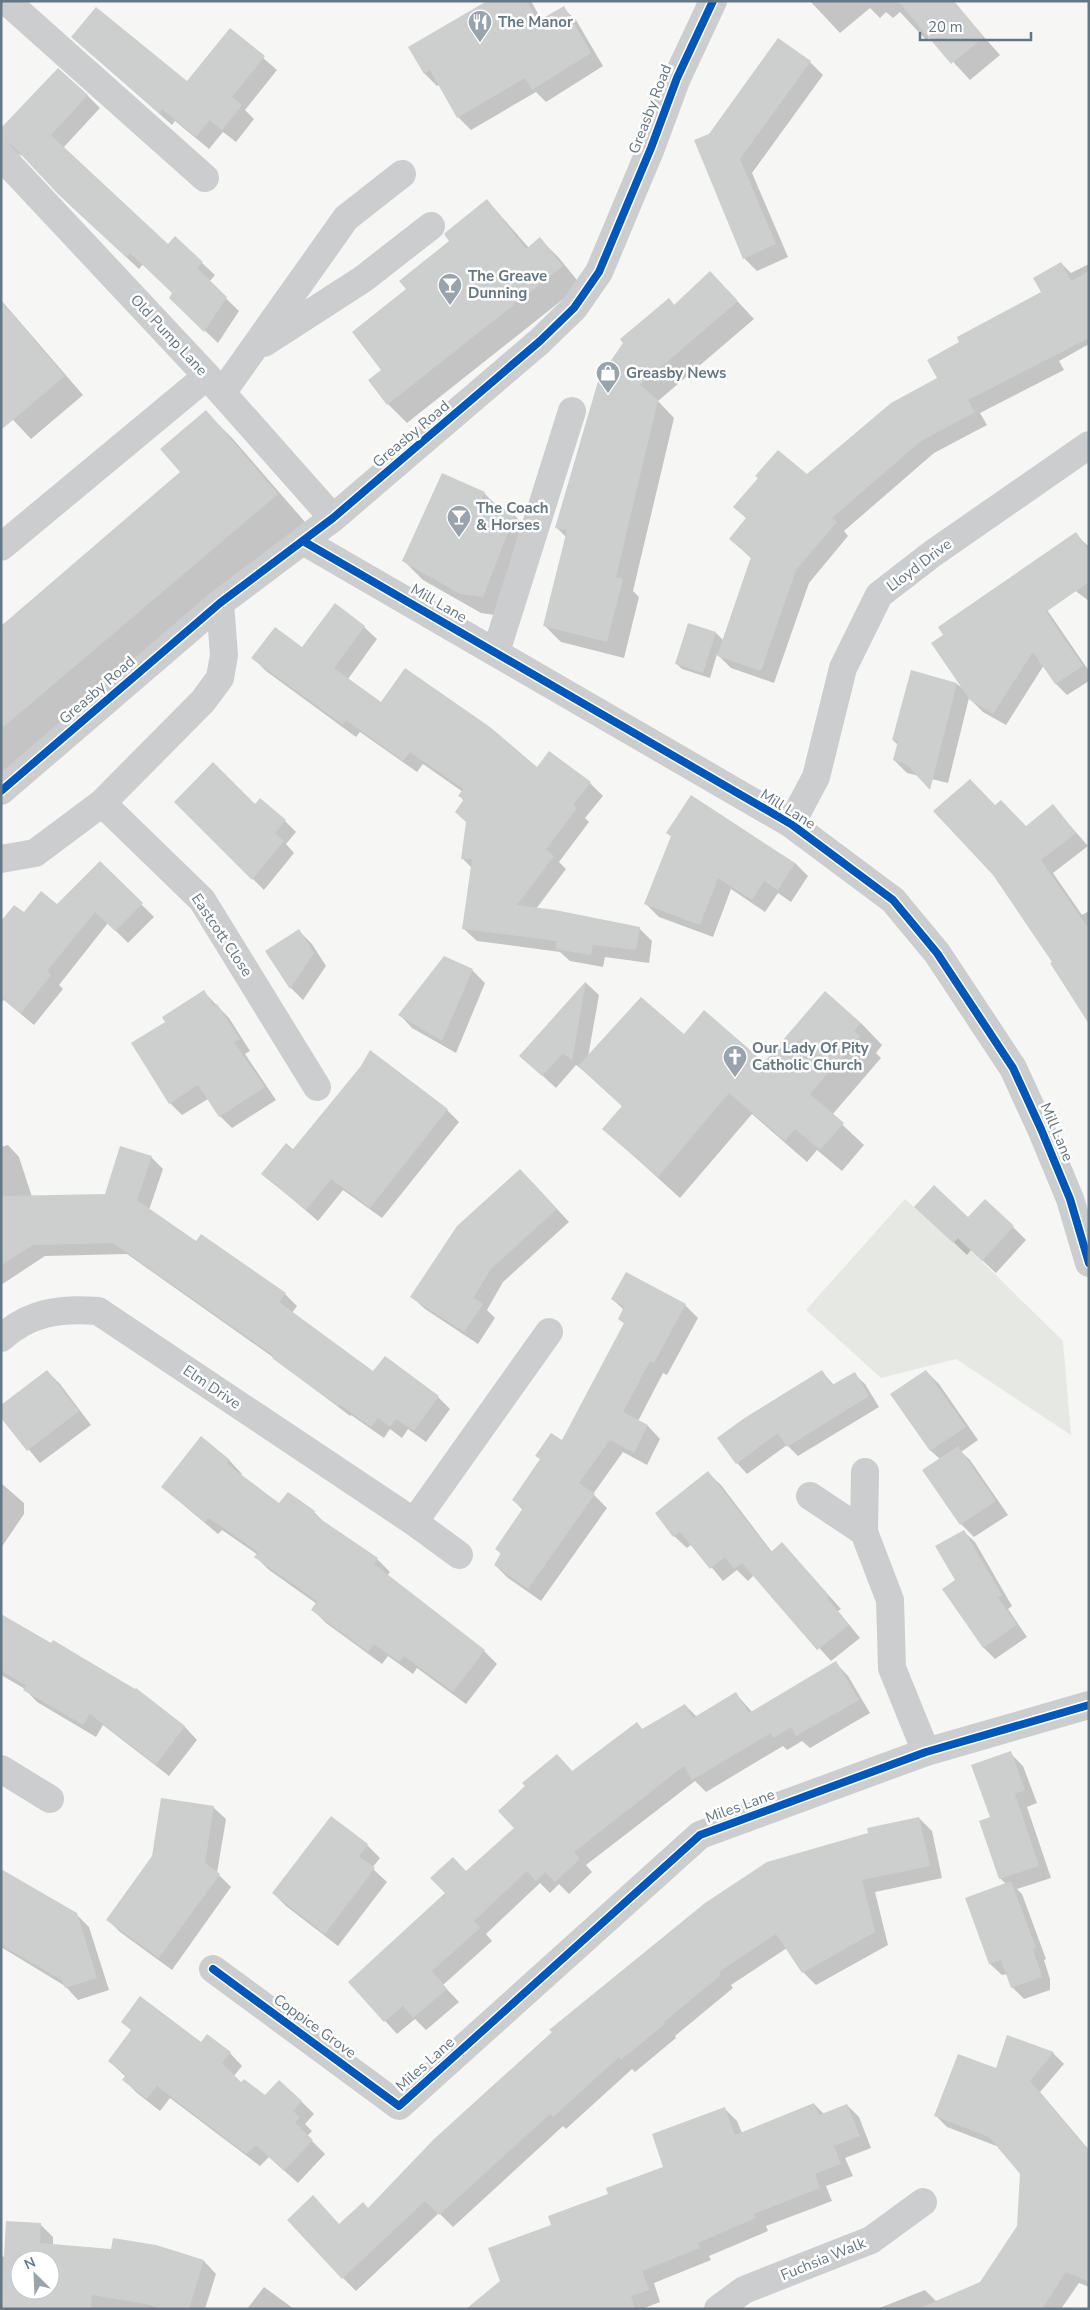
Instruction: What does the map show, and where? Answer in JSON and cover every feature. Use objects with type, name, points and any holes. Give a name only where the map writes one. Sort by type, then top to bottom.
[{"type":"street","name":"Greasby Road","points":[[1,791],[220,602],[333,518],[540,341],[574,308],[599,272],[709,3]]},
{"type":"street","points":[[11,7],[205,178]]},
{"type":"street","name":"Old Pump Lane","points":[[1,156],[215,384],[333,518]]},
{"type":"street","points":[[250,352],[346,218],[402,174]]},
{"type":"street","points":[[1,547],[215,384],[250,352],[363,278],[431,226]]},
{"type":"street","points":[[496,652],[572,411]]},
{"type":"street","name":"Lloyd Drive","points":[[791,824],[816,777],[843,668],[879,595],[932,554],[1085,452]]},
{"type":"street","name":"Mill Lane","points":[[303,540],[791,824],[894,900],[937,953],[1013,1068],[1042,1129],[1070,1199],[1089,1263]]},
{"type":"street","points":[[1,858],[35,852],[102,802],[203,701],[220,678],[224,655],[220,602]]},
{"type":"street","name":"Eastcott Close","points":[[102,802],[202,900],[317,1087]]},
{"type":"street","name":"Elm Drive","points":[[1,1338],[13,1328],[40,1314],[69,1309],[98,1311],[414,1522],[459,1556]]},
{"type":"street","points":[[414,1522],[548,1332]]},
{"type":"street","points":[[865,1472],[864,1532],[890,1600],[892,1668],[926,1752]]},
{"type":"street","points":[[810,1496],[864,1532]]},
{"type":"street","name":"Miles Lane","points":[[399,2106],[700,1835],[926,1752],[1089,1706]]},
{"type":"street","points":[[1,1769],[50,1799]]},
{"type":"street","name":"Coppice Grove","points":[[214,1970],[399,2106]]},
{"type":"street","name":"Fuchsia Walk","points":[[718,2309],[744,2290],[871,2240],[923,2202]]},
{"type":"shaded area","points":[[905,1199],[953,1243],[958,1238],[1063,1341],[1071,1435],[956,1359],[881,1378],[806,1310]]},
{"type":"building","points":[[487,1],[527,1],[538,21],[564,6],[591,53],[532,90],[525,78],[457,118],[430,70],[424,74],[408,47]]},
{"type":"building","points":[[898,1],[954,1],[984,37],[951,64]]},
{"type":"building","points":[[96,7],[187,81],[230,28],[265,56],[232,97],[242,105],[222,130],[210,120],[196,137],[162,109],[159,113],[71,37]]},
{"type":"building","points":[[778,38],[811,61],[740,159],[776,244],[743,259],[694,140],[709,134]]},
{"type":"building","points":[[58,68],[88,95],[51,135],[168,244],[175,236],[203,262],[197,268],[227,297],[204,332],[169,298],[172,293],[130,253],[126,257],[58,194],[12,145],[1,141],[1,128]]},
{"type":"building","points":[[487,199],[526,249],[540,237],[563,266],[387,405],[368,380],[381,370],[352,332],[406,289],[399,281],[449,241],[444,234]]},
{"type":"building","points":[[1061,262],[1071,281],[1089,271],[1089,338],[968,400],[975,412],[921,441],[832,518],[837,522],[796,570],[761,671],[717,656],[751,557],[729,539],[746,518],[733,507],[758,478],[755,476],[778,450],[807,474],[891,403],[937,378],[927,360],[959,342],[957,337],[1041,292],[1033,278]]},
{"type":"building","points":[[710,271],[738,301],[640,385],[658,400],[616,577],[623,579],[607,642],[543,626],[567,530],[555,528],[599,378],[623,343],[620,339],[669,298],[674,305]]},
{"type":"building","points":[[1,301],[65,376],[1,430]]},
{"type":"building","points":[[206,410],[278,494],[1,729],[1,626],[180,472],[160,449]]},
{"type":"building","name":"The Coach & Horses","points":[[442,473],[485,492],[482,499],[515,514],[483,597],[460,594],[402,561]]},
{"type":"building","points":[[1076,532],[1089,551],[1089,582],[1046,612],[1083,666],[1055,684],[1033,652],[993,714],[970,700],[931,643],[943,635],[938,627]]},
{"type":"building","points":[[335,603],[365,626],[334,668],[381,702],[405,668],[490,727],[537,767],[549,751],[591,782],[573,805],[577,808],[546,850],[554,856],[517,905],[555,910],[640,927],[636,950],[593,945],[591,955],[555,949],[557,941],[462,929],[472,859],[461,859],[466,822],[455,812],[464,799],[458,796],[463,789],[410,752],[403,761],[346,720],[343,725],[251,658],[275,627],[302,647]]},
{"type":"building","points":[[688,623],[716,632],[703,673],[675,664]]},
{"type":"building","points":[[911,670],[957,683],[930,790],[906,764],[893,760],[898,741],[892,740]]},
{"type":"building","points":[[213,762],[255,804],[260,798],[286,820],[275,833],[284,841],[252,880],[174,802]]},
{"type":"building","points":[[970,779],[995,805],[1001,800],[1026,826],[1053,804],[1076,833],[1041,860],[1089,929],[1089,1024],[1050,963],[1052,962],[993,875],[933,811]]},
{"type":"building","points":[[691,795],[795,863],[778,890],[764,881],[752,900],[718,878],[700,925],[644,904],[671,836],[666,833]]},
{"type":"building","points":[[100,861],[143,903],[115,931],[95,912],[47,971],[51,975],[21,1013],[1,997],[1,921],[14,905],[24,912],[41,891],[57,904]]},
{"type":"building","points":[[299,929],[314,953],[290,989],[265,951]]},
{"type":"building","points":[[444,956],[473,969],[442,1041],[398,1015]]},
{"type":"building","points":[[586,981],[572,1061],[563,1053],[542,1076],[519,1056]]},
{"type":"building","points":[[204,990],[214,1006],[217,1004],[240,1039],[234,1042],[265,1087],[219,1117],[198,1085],[169,1104],[131,1043],[165,1022],[162,1017]]},
{"type":"building","name":"Our Lady Of Pity Catholic Church","points":[[825,991],[861,1023],[854,1031],[860,1036],[810,1094],[844,1123],[820,1150],[795,1129],[785,1141],[729,1093],[658,1177],[602,1129],[622,1106],[578,1066],[641,997],[684,1034],[704,1010],[764,1062]]},
{"type":"building","points":[[370,1050],[448,1109],[370,1208],[331,1179],[306,1210],[261,1174],[286,1143],[293,1149],[361,1066]]},
{"type":"building","points":[[120,1146],[152,1156],[137,1200],[196,1241],[201,1234],[286,1293],[279,1302],[373,1371],[385,1356],[439,1396],[414,1431],[396,1419],[390,1427],[378,1418],[371,1427],[339,1404],[337,1406],[272,1358],[274,1356],[113,1243],[33,1245],[1,1265],[1,1196],[105,1194]]},
{"type":"building","points":[[520,1169],[557,1209],[491,1269],[473,1298],[483,1304],[464,1332],[410,1297],[457,1226]]},
{"type":"building","points":[[934,1185],[968,1217],[985,1199],[1014,1226],[982,1261],[958,1238],[953,1243],[914,1207]]},
{"type":"building","points":[[626,1272],[686,1304],[654,1363],[650,1361],[623,1412],[648,1425],[634,1453],[610,1440],[579,1483],[595,1494],[528,1589],[494,1565],[501,1553],[495,1549],[523,1508],[512,1500],[540,1459],[535,1456],[551,1433],[562,1440],[624,1323],[618,1319],[624,1307],[611,1299]]},
{"type":"building","points":[[47,1370],[79,1411],[27,1451],[1,1418],[1,1405]]},
{"type":"building","points":[[822,1370],[832,1385],[855,1372],[869,1396],[787,1447],[778,1433],[736,1464],[717,1438],[743,1419]]},
{"type":"building","points":[[926,1370],[966,1427],[930,1451],[890,1394]]},
{"type":"building","points":[[201,1436],[230,1460],[227,1464],[279,1503],[288,1492],[315,1511],[313,1514],[378,1558],[374,1564],[485,1650],[453,1692],[404,1656],[399,1662],[374,1644],[368,1652],[311,1610],[317,1601],[254,1557],[258,1552],[209,1518],[205,1522],[161,1487]]},
{"type":"building","points":[[958,1446],[996,1501],[960,1525],[922,1470]]},
{"type":"building","points":[[708,1471],[771,1552],[782,1542],[829,1596],[827,1598],[849,1625],[817,1650],[742,1563],[734,1569],[725,1557],[710,1569],[680,1532],[673,1537],[655,1513]]},
{"type":"building","points":[[964,1530],[1002,1595],[998,1597],[1017,1625],[983,1648],[942,1589],[955,1580],[935,1546]]},
{"type":"building","points":[[1,1614],[51,1643],[53,1640],[136,1688],[185,1726],[156,1765],[90,1714],[83,1725],[23,1690],[26,1685],[1,1671]]},
{"type":"building","points":[[836,1661],[859,1700],[796,1736],[791,1727],[774,1738],[771,1733],[692,1780],[684,1766],[574,1852],[580,1859],[555,1882],[545,1872],[536,1881],[527,1871],[474,1921],[480,1928],[432,1971],[447,1989],[413,2018],[403,2006],[384,2022],[348,1982],[445,1893],[430,1878],[453,1857],[466,1871],[514,1828],[498,1811],[525,1786],[522,1783],[557,1754],[572,1771],[637,1722],[642,1729],[685,1704],[693,1718],[736,1692],[749,1713]]},
{"type":"building","points":[[1011,1751],[1025,1790],[1015,1794],[1039,1866],[999,1879],[979,1821],[990,1817],[971,1765]]},
{"type":"building","points":[[161,1798],[214,1806],[205,1863],[220,1874],[159,1958],[106,1920],[152,1856]]},
{"type":"building","points":[[331,1816],[368,1844],[359,1856],[375,1868],[325,1934],[272,1893]]},
{"type":"building","points":[[919,1817],[930,1866],[862,1880],[875,1932],[802,1973],[776,1934],[719,1972],[721,1975],[663,2023],[665,2024],[621,2060],[619,2057],[553,2117],[550,2114],[439,2215],[425,2201],[342,2279],[287,2220],[313,2195],[339,2224],[363,2202],[368,2208],[434,2139],[552,2032],[549,2030],[705,1903],[767,1862],[868,1833],[867,1828]]},
{"type":"building","points":[[1,1869],[77,1913],[97,1978],[65,1988],[62,1980],[1,1945]]},
{"type":"building","points":[[1011,1881],[1036,1948],[1033,1949],[1042,1977],[1011,1988],[1001,1960],[989,1964],[965,1898]]},
{"type":"building","points":[[140,1996],[201,2042],[207,2034],[231,2052],[222,2063],[241,2082],[244,2079],[265,2095],[279,2080],[302,2101],[293,2111],[300,2117],[295,2123],[313,2140],[284,2171],[256,2145],[246,2154],[157,2086],[147,2099],[122,2080],[126,2075],[108,2061],[131,2030],[121,2022]]},
{"type":"building","points":[[1007,2035],[1054,2052],[1030,2081],[1089,2151],[1089,2282],[1066,2272],[1042,2309],[918,2309],[980,2282],[1017,2226],[1020,2174],[989,2137],[934,2116],[958,2054],[996,2068]]},
{"type":"building","points":[[814,2103],[819,2115],[847,2104],[860,2136],[834,2146],[841,2164],[815,2174],[820,2188],[754,2214],[756,2218],[698,2243],[700,2248],[642,2271],[649,2290],[631,2296],[635,2309],[466,2309],[500,2281],[488,2248],[551,2225],[548,2216],[608,2194],[606,2188],[663,2167],[652,2134],[725,2107],[735,2135]]},
{"type":"building","points":[[6,2221],[41,2223],[40,2243],[111,2249],[113,2238],[156,2245],[204,2260],[189,2309],[162,2309],[146,2304],[92,2295],[91,2309],[1,2309]]},
{"type":"cycle path","points":[[1,791],[220,603],[333,518],[540,341],[574,308],[599,272],[651,148],[677,78],[713,1]]},
{"type":"cycle path","points":[[303,541],[791,824],[893,900],[937,953],[1013,1068],[1070,1199],[1089,1263]]},
{"type":"cycle path","points":[[213,1969],[399,2106],[700,1835],[926,1752],[1089,1705]]},
{"type":"place","name":"The Manor","points":[[480,43]]},
{"type":"place","name":"The Greave Dunning","points":[[450,306]]},
{"type":"place","name":"Greasby News","points":[[608,394]]},
{"type":"place","name":"The Coach & Horses","points":[[459,538]]},
{"type":"place","name":"Our Lady Of Pity Catholic Church","points":[[735,1078]]}]
